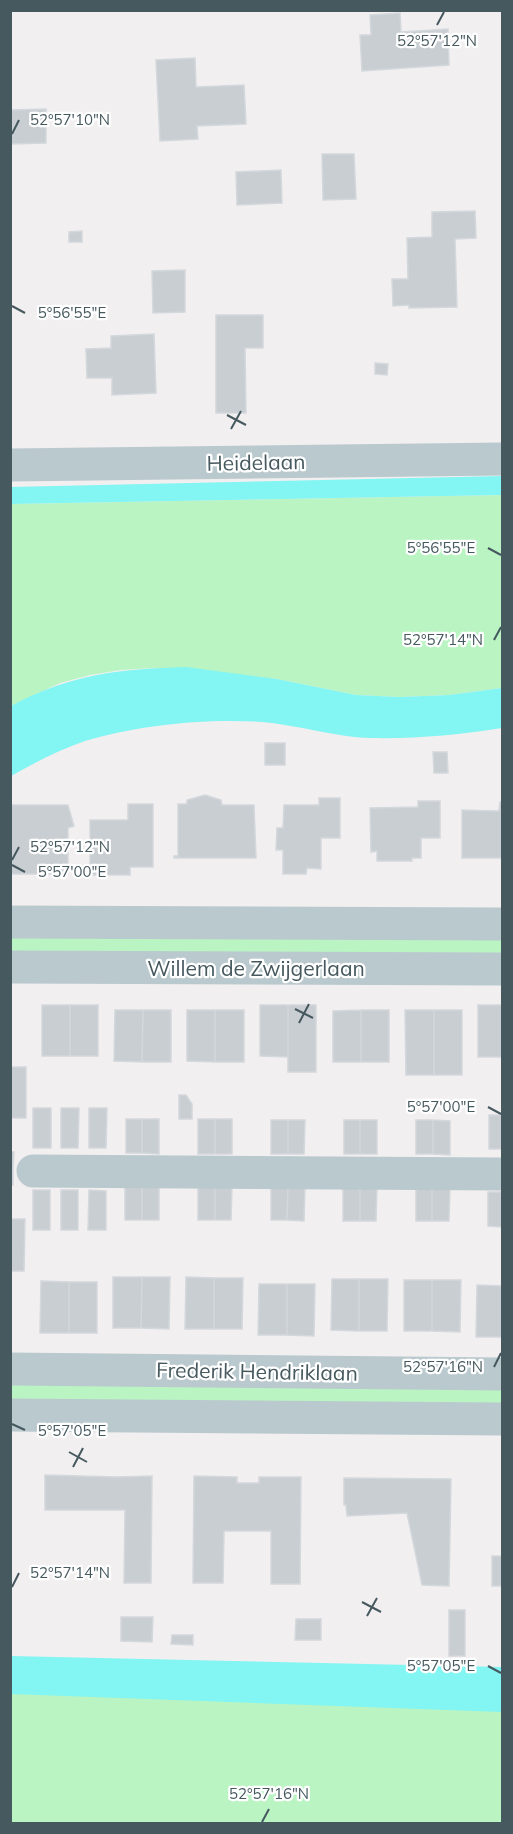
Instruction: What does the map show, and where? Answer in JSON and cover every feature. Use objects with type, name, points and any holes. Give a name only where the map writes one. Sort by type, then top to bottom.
[{"type":"street","name":"Heidelaan","points":[[10,465],[502,459]]},
{"type":"street","points":[[10,922],[502,924]]},
{"type":"street","name":"Willem de Zwijgerlaan","points":[[10,967],[502,969]]},
{"type":"street","points":[[33,1171],[502,1174]]},
{"type":"street","name":"Frederik Hendriklaan","points":[[10,1369],[502,1374]]},
{"type":"street","points":[[10,1415],[502,1419]]},
{"type":"green space","points":[[502,495],[502,688],[449,695],[400,697],[356,695],[277,679],[154,668],[90,675],[60,683],[11,706],[11,504]]},
{"type":"green space","points":[[502,931],[502,959],[11,959],[11,932]]},
{"type":"green space","points":[[11,1379],[502,1383],[502,1410],[11,1406]]},
{"type":"green space","points":[[10,1681],[502,1697],[502,1823],[11,1823]]},
{"type":"water","points":[[502,476],[502,495],[11,504],[11,487]]},
{"type":"water","points":[[186,667],[277,679],[356,695],[400,697],[449,695],[502,688],[502,728],[436,736],[370,738],[343,736],[262,722],[218,721],[172,724],[105,735],[85,741],[11,776],[11,706],[54,687],[96,675],[139,669]]},
{"type":"water","points":[[11,1656],[502,1667],[502,1712],[11,1694]]},
{"type":"building","points":[[400,13],[401,32],[448,29],[449,65],[362,71],[360,35],[371,35],[370,15]]},
{"type":"building","points":[[195,58],[196,87],[244,85],[246,124],[197,126],[198,139],[160,141],[156,60]]},
{"type":"building","points":[[46,109],[46,143],[10,144],[10,110]]},
{"type":"building","points":[[322,154],[354,154],[356,199],[323,200]]},
{"type":"building","points":[[281,170],[282,203],[237,205],[236,172]]},
{"type":"building","points":[[475,211],[476,238],[455,239],[457,307],[393,306],[392,279],[408,279],[407,238],[432,237],[432,212]]},
{"type":"building","points":[[82,231],[82,242],[69,242],[69,232]]},
{"type":"building","points":[[185,270],[185,312],[153,313],[152,271]]},
{"type":"building","points":[[216,315],[263,315],[263,348],[245,348],[246,413],[216,413]]},
{"type":"building","points":[[154,334],[156,393],[112,395],[112,378],[87,378],[86,349],[111,348],[111,336]]},
{"type":"building","points":[[375,363],[388,364],[387,375],[375,374]]},
{"type":"building","points":[[265,743],[285,743],[285,765],[265,765]]},
{"type":"building","points":[[433,752],[447,752],[448,773],[434,773]]},
{"type":"building","points":[[205,795],[221,800],[222,805],[254,805],[256,858],[174,858],[178,856],[178,804],[187,804],[187,800]]},
{"type":"building","points":[[319,798],[340,798],[340,838],[321,838],[321,869],[307,868],[306,874],[283,874],[283,850],[276,850],[277,828],[283,828],[284,805],[319,805]]},
{"type":"building","points":[[418,801],[440,801],[440,838],[421,838],[421,858],[412,858],[412,861],[377,861],[377,851],[371,852],[370,808],[418,807]]},
{"type":"building","points":[[500,802],[502,802],[502,858],[462,858],[462,810],[499,811]]},
{"type":"building","points":[[128,804],[153,804],[153,867],[130,867],[130,875],[90,875],[90,820],[128,820]]},
{"type":"building","points":[[10,805],[68,805],[74,826],[68,828],[68,874],[10,874]]},
{"type":"building","points":[[42,1005],[70,1005],[70,1056],[42,1056]]},
{"type":"building","points":[[70,1005],[98,1005],[98,1056],[70,1056]]},
{"type":"building","points":[[260,1005],[288,1005],[288,1057],[260,1056]]},
{"type":"building","points":[[288,1005],[316,1005],[316,1072],[288,1072]]},
{"type":"building","points":[[478,1005],[502,1005],[502,1057],[478,1057]]},
{"type":"building","points":[[115,1010],[143,1010],[142,1062],[114,1061]]},
{"type":"building","points":[[143,1010],[171,1010],[171,1062],[142,1062]]},
{"type":"building","points":[[187,1010],[215,1010],[215,1062],[187,1061]]},
{"type":"building","points":[[215,1010],[244,1010],[244,1062],[215,1062]]},
{"type":"building","points":[[361,1010],[389,1010],[389,1062],[361,1062]]},
{"type":"building","points":[[361,1010],[361,1062],[333,1062],[333,1011]]},
{"type":"building","points":[[405,1010],[434,1010],[434,1075],[406,1075]]},
{"type":"building","points":[[434,1010],[462,1010],[462,1075],[434,1075]]},
{"type":"building","points":[[10,1067],[26,1067],[26,1118],[10,1118]]},
{"type":"building","points":[[179,1095],[186,1095],[192,1104],[192,1119],[179,1119]]},
{"type":"building","points":[[33,1108],[51,1108],[51,1148],[33,1148]]},
{"type":"building","points":[[61,1108],[79,1108],[78,1148],[61,1148]]},
{"type":"building","points":[[89,1108],[107,1108],[106,1148],[89,1148]]},
{"type":"building","points":[[489,1115],[502,1115],[502,1149],[489,1149]]},
{"type":"building","points":[[126,1119],[142,1119],[142,1153],[126,1153]]},
{"type":"building","points":[[142,1119],[159,1119],[159,1154],[142,1153]]},
{"type":"building","points":[[198,1119],[215,1119],[215,1154],[198,1154]]},
{"type":"building","points":[[215,1119],[232,1119],[232,1154],[215,1154]]},
{"type":"building","points":[[271,1120],[288,1120],[288,1154],[271,1154]]},
{"type":"building","points":[[288,1120],[305,1120],[304,1154],[288,1154]]},
{"type":"building","points":[[344,1120],[360,1120],[360,1154],[344,1154]]},
{"type":"building","points":[[360,1120],[377,1120],[377,1154],[360,1154]]},
{"type":"building","points":[[416,1120],[433,1120],[433,1154],[416,1154]]},
{"type":"building","points":[[433,1120],[450,1121],[450,1155],[433,1154]]},
{"type":"building","points":[[10,1152],[14,1152],[13,1168],[10,1168]]},
{"type":"building","points":[[10,1168],[13,1168],[13,1185],[10,1185]]},
{"type":"building","points":[[125,1185],[142,1186],[142,1220],[125,1220]]},
{"type":"building","points":[[142,1186],[159,1186],[159,1220],[142,1220]]},
{"type":"building","points":[[198,1186],[215,1186],[215,1220],[198,1220]]},
{"type":"building","points":[[215,1186],[232,1186],[231,1220],[215,1220]]},
{"type":"building","points":[[271,1186],[288,1186],[287,1220],[271,1220]]},
{"type":"building","points":[[288,1186],[305,1186],[304,1221],[287,1220]]},
{"type":"building","points":[[343,1186],[360,1186],[360,1221],[343,1221]]},
{"type":"building","points":[[360,1186],[377,1186],[376,1221],[360,1221]]},
{"type":"building","points":[[416,1186],[432,1186],[432,1221],[416,1221]]},
{"type":"building","points":[[432,1186],[450,1187],[449,1221],[432,1221]]},
{"type":"building","points":[[33,1190],[50,1190],[50,1230],[33,1230]]},
{"type":"building","points":[[61,1190],[78,1190],[78,1230],[61,1230]]},
{"type":"building","points":[[89,1190],[106,1191],[106,1230],[88,1230]]},
{"type":"building","points":[[488,1192],[502,1192],[502,1227],[488,1226]]},
{"type":"building","points":[[10,1219],[25,1219],[24,1271],[10,1271]]},
{"type":"building","points":[[113,1277],[142,1277],[141,1328],[113,1328]]},
{"type":"building","points":[[142,1277],[170,1277],[169,1329],[141,1328]]},
{"type":"building","points":[[186,1277],[214,1278],[214,1329],[185,1329]]},
{"type":"building","points":[[214,1278],[243,1278],[242,1329],[214,1329]]},
{"type":"building","points":[[332,1279],[359,1279],[359,1331],[331,1330]]},
{"type":"building","points":[[359,1279],[388,1279],[387,1331],[359,1331]]},
{"type":"building","points":[[404,1280],[432,1280],[432,1331],[404,1331]]},
{"type":"building","points":[[432,1280],[461,1280],[460,1332],[432,1331]]},
{"type":"building","points":[[41,1281],[69,1282],[69,1333],[40,1333]]},
{"type":"building","points":[[69,1282],[97,1282],[97,1333],[69,1333]]},
{"type":"building","points":[[259,1284],[287,1284],[287,1335],[258,1335]]},
{"type":"building","points":[[287,1284],[315,1284],[314,1336],[287,1335]]},
{"type":"building","points":[[477,1285],[502,1286],[502,1337],[476,1337]]},
{"type":"building","points":[[45,1475],[152,1476],[151,1583],[124,1583],[125,1510],[45,1510]]},
{"type":"building","points":[[194,1476],[237,1477],[237,1483],[259,1483],[259,1477],[301,1477],[300,1584],[271,1584],[271,1531],[224,1531],[223,1583],[193,1583]]},
{"type":"building","points":[[344,1478],[451,1479],[449,1586],[422,1585],[407,1513],[347,1516],[346,1505],[344,1505]]},
{"type":"building","points":[[492,1556],[502,1556],[502,1586],[492,1586]]},
{"type":"building","points":[[449,1610],[465,1610],[465,1656],[449,1656]]},
{"type":"building","points":[[121,1617],[153,1617],[152,1642],[121,1641]]},
{"type":"building","points":[[296,1619],[321,1619],[321,1640],[295,1640]]},
{"type":"building","points":[[172,1635],[193,1635],[193,1645],[171,1644]]}]
